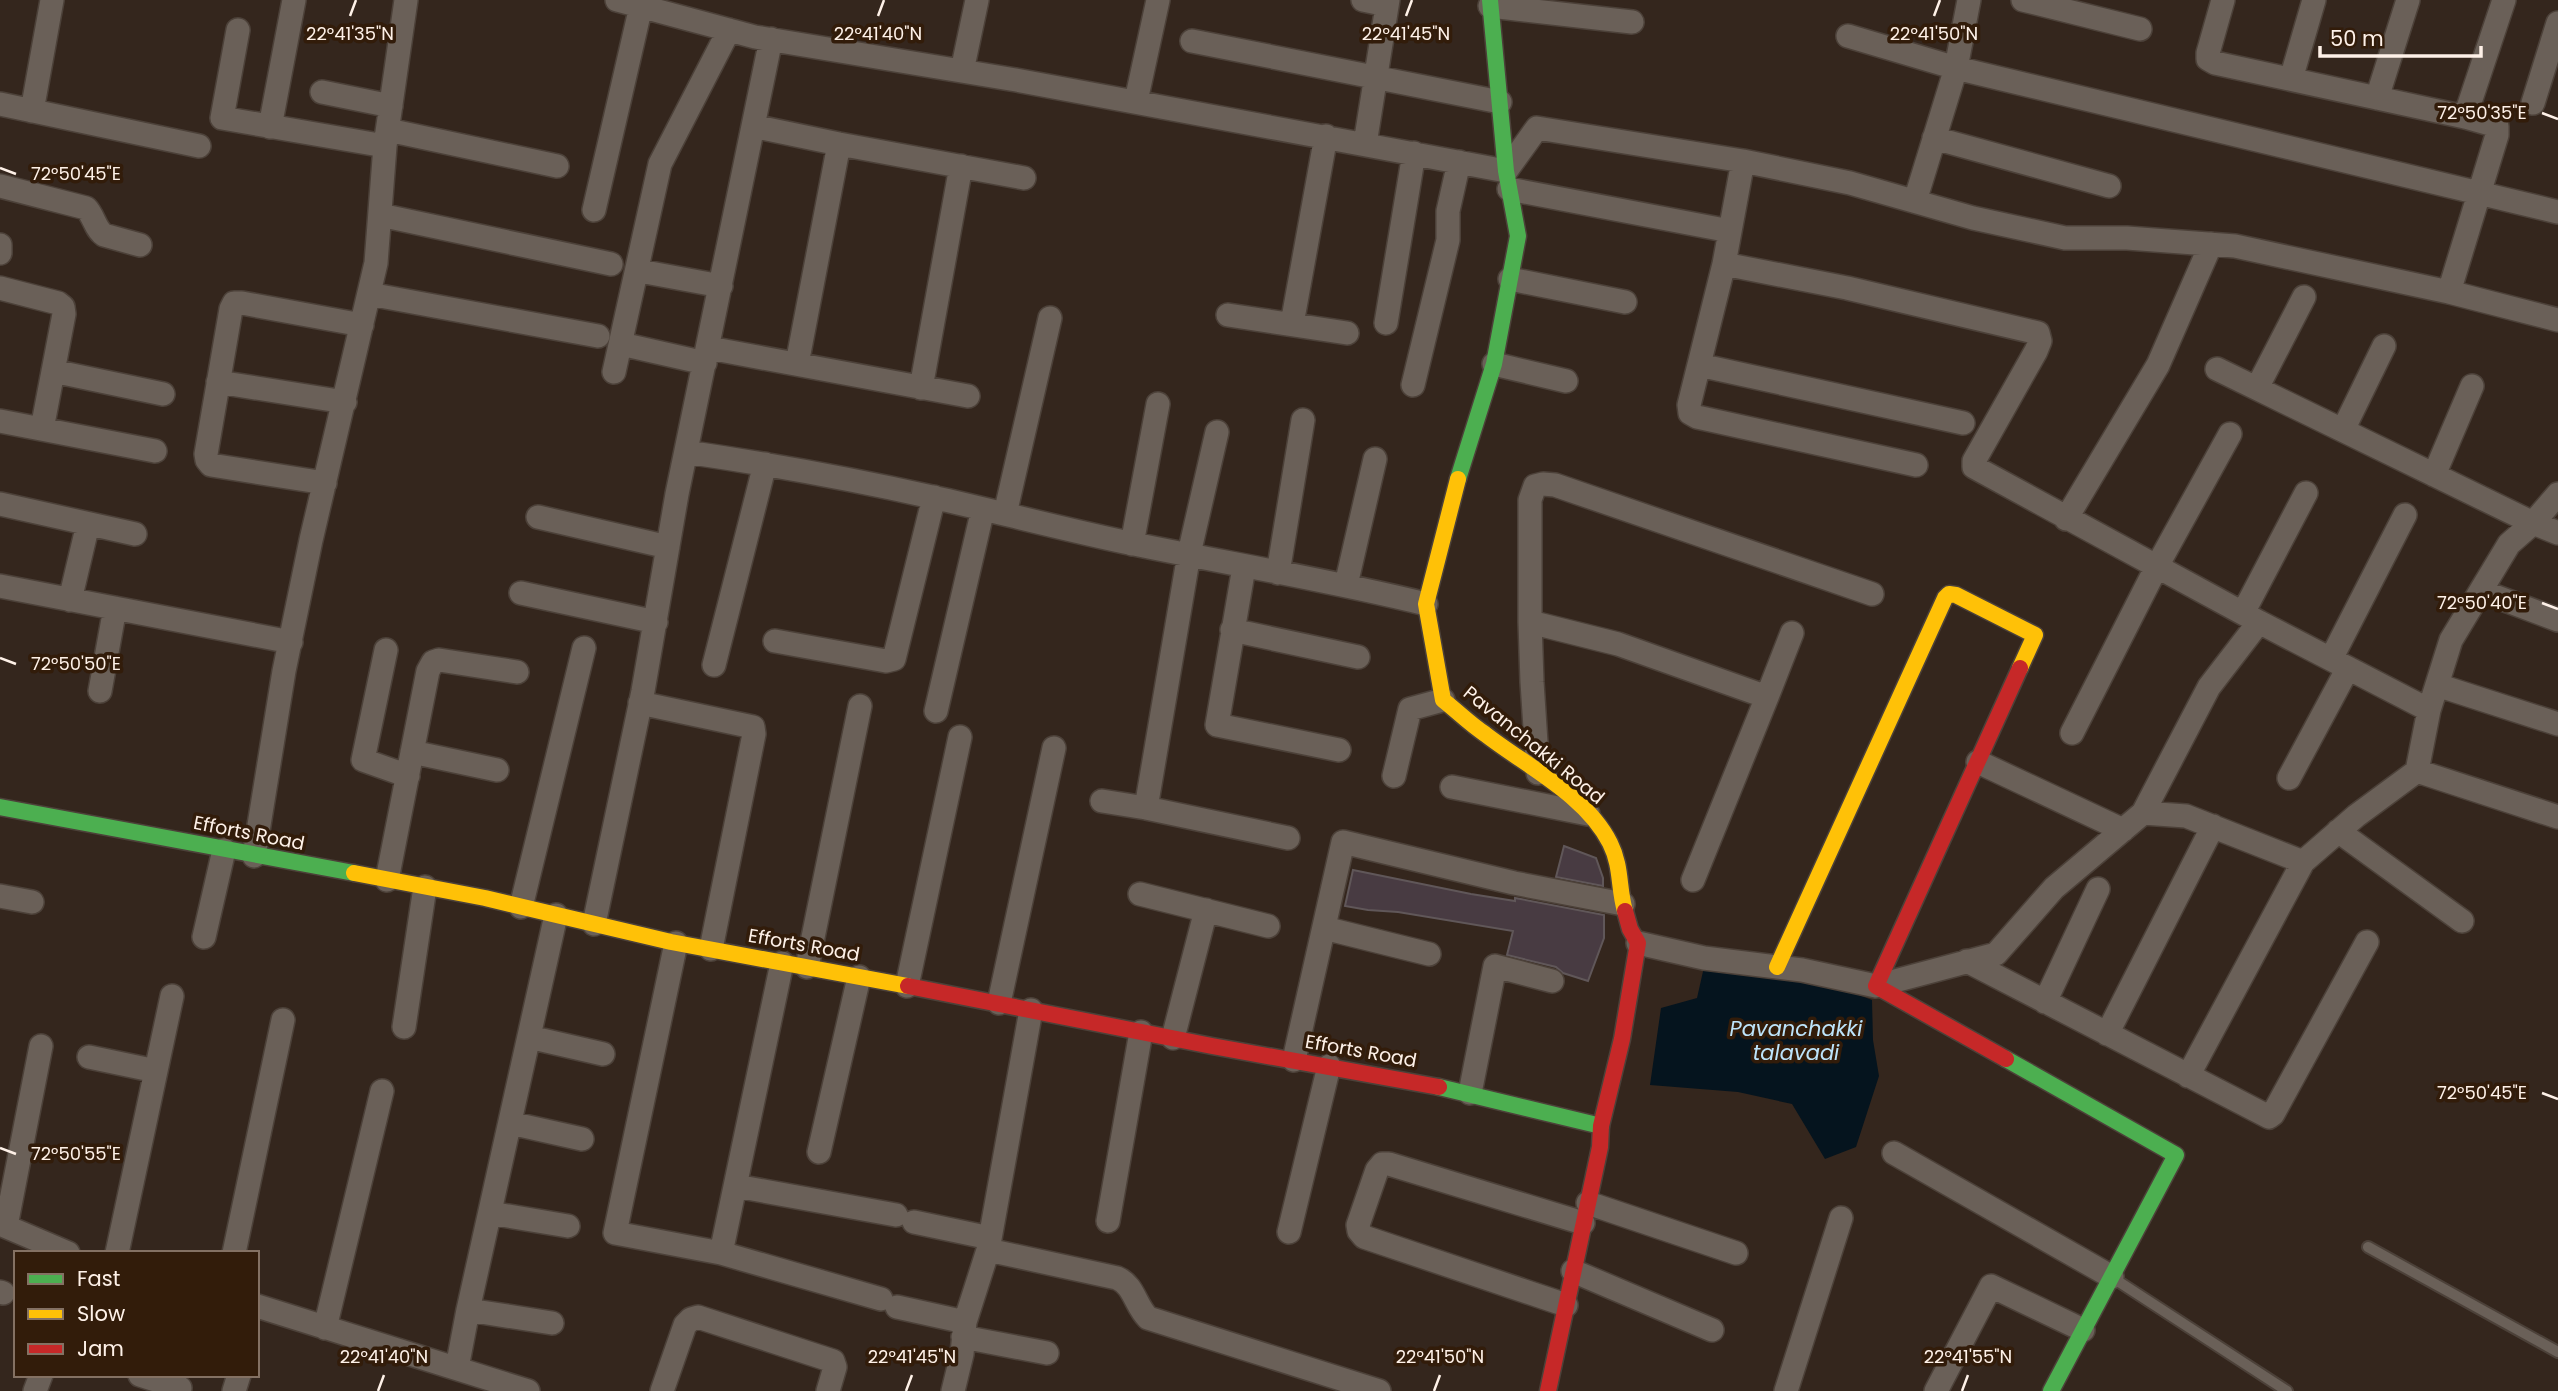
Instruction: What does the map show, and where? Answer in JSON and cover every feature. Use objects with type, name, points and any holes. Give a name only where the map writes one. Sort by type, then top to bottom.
[{"type":"street","points":[[32,111],[52,0]]},
{"type":"street","points":[[270,127],[294,0]]},
{"type":"street","points":[[254,856],[290,642],[376,263],[386,138],[406,0]]},
{"type":"street","points":[[617,0],[771,39],[1136,101],[1459,162],[1508,180],[1730,231]]},
{"type":"street","points":[[961,71],[977,0]]},
{"type":"street","points":[[1136,101],[1158,0]]},
{"type":"street","points":[[1363,0],[1388,2],[1365,144]]},
{"type":"street","points":[[1915,201],[1956,68],[1969,0]]},
{"type":"street","points":[[2023,0],[2140,29]]},
{"type":"street","points":[[2223,0],[2208,59],[2215,63],[2490,122],[2497,126],[2497,135],[2449,292]]},
{"type":"street","points":[[2291,79],[2314,0]]},
{"type":"street","points":[[2377,98],[2408,0]]},
{"type":"street","points":[[2465,117],[2504,0]]},
{"type":"street","points":[[1490,3],[1632,22]]},
{"type":"street","name":"Pavanchakki Road","points":[[1490,3],[1508,180],[1518,236],[1494,364],[1449,510],[1426,604],[1444,700],[1484,734],[1591,814],[1610,843],[1622,874],[1623,904],[1630,929],[1638,943]]},
{"type":"street","points":[[594,210],[641,6]]},
{"type":"street","points":[[2533,103],[2554,54],[2558,23]]},
{"type":"street","points":[[238,30],[222,118],[270,127],[386,138],[557,166]]},
{"type":"street","points":[[614,372],[660,164],[729,30]]},
{"type":"street","points":[[1848,36],[1956,68],[2558,212]]},
{"type":"street","points":[[594,924],[656,622],[686,452],[771,39]]},
{"type":"street","points":[[1192,41],[1500,102]]},
{"type":"street","points":[[322,92],[391,106]]},
{"type":"street","points":[[0,104],[199,146]]},
{"type":"street","points":[[752,126],[1024,178]]},
{"type":"street","points":[[1508,180],[1537,128],[1743,161],[1850,183],[1973,218],[2065,238],[2127,238],[2235,246],[2449,292],[2558,320]]},
{"type":"street","points":[[1292,324],[1326,136]]},
{"type":"street","points":[[1934,138],[2109,186]]},
{"type":"street","points":[[797,364],[839,144]]},
{"type":"street","points":[[1386,323],[1413,153]]},
{"type":"street","points":[[1743,161],[1724,264],[1689,405],[1690,413],[1697,417],[1916,465]]},
{"type":"street","points":[[1413,385],[1448,240],[1448,211],[1459,162]]},
{"type":"street","points":[[921,388],[961,166]]},
{"type":"street","points":[[0,186],[86,208],[99,232],[140,245]]},
{"type":"street","points":[[380,215],[611,264]]},
{"type":"street","points":[[2066,519],[2158,365],[2211,244]]},
{"type":"street","points":[[0,246],[0,253]]},
{"type":"street","points":[[1724,264],[1847,288],[2038,333],[2040,341],[2036,351],[1974,461],[1974,467],[2156,568],[2429,710]]},
{"type":"street","points":[[645,271],[721,286]]},
{"type":"street","points":[[1510,279],[1625,302]]},
{"type":"street","points":[[0,288],[58,303],[63,307],[64,314],[42,429]]},
{"type":"street","points":[[369,294],[598,336]]},
{"type":"street","points":[[2257,388],[2304,297]]},
{"type":"street","points":[[325,483],[211,465],[207,460],[231,309],[234,303],[242,303],[362,325]]},
{"type":"street","points":[[1228,315],[1347,333]]},
{"type":"street","points":[[936,710],[1050,318]]},
{"type":"street","points":[[630,346],[797,364],[968,396]]},
{"type":"street","points":[[2343,430],[2384,346]]},
{"type":"street","points":[[1494,364],[1566,381]]},
{"type":"street","points":[[1699,365],[1963,423]]},
{"type":"street","points":[[2217,369],[2558,533]]},
{"type":"street","points":[[53,371],[163,394]]},
{"type":"street","points":[[218,382],[345,402]]},
{"type":"street","points":[[2434,475],[2472,386]]},
{"type":"street","points":[[1132,544],[1158,404]]},
{"type":"street","points":[[1278,573],[1303,420]]},
{"type":"street","points":[[0,421],[155,451]]},
{"type":"street","points":[[1146,808],[1189,554],[1217,432]]},
{"type":"street","points":[[2072,733],[2156,568],[2230,434]]},
{"type":"street","points":[[686,452],[765,464],[934,497],[1132,544],[1346,585],[1426,604]]},
{"type":"street","points":[[1346,585],[1375,459]]},
{"type":"street","points":[[714,665],[765,464]]},
{"type":"street","points":[[1538,772],[1530,622],[1531,500],[1535,486],[1555,485],[1872,594]]},
{"type":"street","points":[[1876,986],[1996,954],[2054,888],[2143,813],[2209,687],[2251,618],[2306,493]]},
{"type":"street","points":[[2188,1076],[2303,862],[2417,771],[2429,710],[2451,640],[2509,544],[2533,523],[2558,494]]},
{"type":"street","points":[[775,641],[886,661],[894,659],[934,497]]},
{"type":"street","points":[[0,505],[135,534]]},
{"type":"street","points":[[2289,778],[2405,515]]},
{"type":"street","points":[[538,517],[668,547]]},
{"type":"street","points":[[70,600],[88,524]]},
{"type":"street","points":[[1244,567],[1217,725],[1339,750]]},
{"type":"street","points":[[0,586],[290,642]]},
{"type":"street","points":[[2481,591],[2558,620]]},
{"type":"street","points":[[521,593],[656,622]]},
{"type":"street","points":[[1777,967],[1949,594],[2035,635],[1876,986]]},
{"type":"street","points":[[100,691],[116,608]]},
{"type":"street","points":[[1530,622],[1618,644],[1767,697]]},
{"type":"street","points":[[1232,630],[1358,657]]},
{"type":"street","points":[[1693,880],[1793,633]]},
{"type":"street","points":[[521,907],[584,648]]},
{"type":"street","points":[[386,650],[363,760],[408,776]]},
{"type":"street","points":[[387,880],[428,671],[433,662],[439,660],[517,672]]},
{"type":"street","points":[[2437,685],[2558,724]]},
{"type":"street","points":[[1394,776],[1410,709],[1444,700]]},
{"type":"street","points":[[640,703],[753,727],[754,734],[711,950]]},
{"type":"street","points":[[807,967],[860,706]]},
{"type":"street","points":[[907,986],[960,737]]},
{"type":"street","points":[[999,1003],[1054,748]]},
{"type":"street","points":[[412,752],[497,770]]},
{"type":"street","points":[[1978,762],[2123,830]]},
{"type":"street","points":[[2417,771],[2558,817]]},
{"type":"street","points":[[1452,787],[1591,814]]},
{"type":"street","points":[[1102,801],[1288,838]]},
{"type":"street","name":"Efforts Road","points":[[0,807],[425,887],[711,950],[1419,1082],[1601,1126]]},
{"type":"street","points":[[2143,813],[2186,816],[2303,862]]},
{"type":"street","points":[[2107,1034],[2213,827]]},
{"type":"street","points":[[2339,831],[2462,921]]},
{"type":"street","points":[[1294,1060],[1343,842],[1487,877],[1623,904]]},
{"type":"street","points":[[204,937],[224,850]]},
{"type":"street","points":[[404,1027],[425,887]]},
{"type":"street","points":[[2045,1002],[2098,889]]},
{"type":"street","points":[[1140,894],[1268,926]]},
{"type":"street","points":[[0,896],[32,902]]},
{"type":"street","points":[[1173,1038],[1206,910]]},
{"type":"street","points":[[457,1368],[556,915]]},
{"type":"street","points":[[1324,929],[1429,954]]},
{"type":"street","points":[[1967,961],[2269,1117],[2367,942]]},
{"type":"street","points":[[676,943],[615,1233],[722,1253],[889,1303],[964,1330],[1047,1353]]},
{"type":"street","points":[[1548,1391],[1600,1147],[1601,1126],[1622,1040],[1638,943],[1876,986],[2176,1155],[2051,1391]]},
{"type":"street","points":[[722,1253],[782,963]]},
{"type":"street","points":[[1469,1093],[1495,966],[1552,981]]},
{"type":"street","points":[[818,1152],[859,977]]},
{"type":"street","points":[[117,1251],[172,996]]},
{"type":"street","points":[[953,1391],[962,1354],[964,1330],[989,1244],[1031,1010]]},
{"type":"street","points":[[234,1251],[283,1020]]},
{"type":"street","points":[[1108,1221],[1141,1032]]},
{"type":"street","points":[[529,1037],[603,1054]]},
{"type":"street","points":[[41,1046],[3,1225],[63,1251]]},
{"type":"street","points":[[89,1057],[156,1071]]},
{"type":"street","points":[[1289,1232],[1329,1066]]},
{"type":"street","points":[[325,1328],[382,1091]]},
{"type":"street","points":[[510,1123],[582,1139]]},
{"type":"street","points":[[1894,1153],[2112,1277]]},
{"type":"street","points":[[1566,1305],[1364,1237],[1358,1225],[1377,1170],[1382,1164],[1390,1164],[1736,1253]]},
{"type":"street","points":[[736,1186],[905,1219],[1117,1278],[1129,1285],[1142,1312],[1148,1318],[1379,1391]]},
{"type":"street","points":[[490,1213],[568,1226]]},
{"type":"street","points":[[1786,1391],[1841,1218]]},
{"type":"street","points":[[1573,1270],[1712,1330]]},
{"type":"street","points":[[1936,1391],[1991,1286],[2083,1330]]},
{"type":"street","points":[[468,1310],[552,1323]]},
{"type":"street","points":[[259,1311],[325,1328],[528,1391]]},
{"type":"street","points":[[662,1391],[685,1325],[698,1317],[833,1361],[835,1367],[828,1391]]},
{"type":"street","points":[[146,1377],[180,1388]]},
{"type":"lane","points":[[2368,1247],[2558,1352]]},
{"type":"lane","points":[[2112,1277],[2287,1391]]},
{"type":"water","name":"Pavanchakki talavadi","points":[[1704,967],[1832,985],[1872,1000],[1873,1040],[1879,1076],[1856,1147],[1825,1159],[1792,1104],[1738,1092],[1650,1085],[1661,1008],[1697,998]]},
{"type":"building","points":[[1564,846],[1596,858],[1603,886],[1556,877]]},
{"type":"building","points":[[1353,870],[1471,894],[1515,901],[1515,898],[1604,915],[1604,938],[1588,981],[1563,973],[1556,967],[1507,955],[1513,931],[1345,906]]},
{"type":"traffic: fast","points":[[1458,479],[1494,364],[1518,236],[1506,171],[1490,0]]},
{"type":"traffic: fast","points":[[0,807],[354,873]]},
{"type":"traffic: fast","points":[[2006,1059],[2176,1155],[2051,1391]]},
{"type":"traffic: fast","points":[[1439,1087],[1601,1126]]},
{"type":"traffic: slow","points":[[1458,479],[1426,604],[1443,700],[1479,730],[1554,782],[1586,810],[1614,852],[1625,911]]},
{"type":"traffic: slow","points":[[1777,967],[1945,598],[1949,594],[1956,595],[2035,635],[2020,668]]},
{"type":"traffic: slow","points":[[354,873],[485,898],[671,942],[908,986]]},
{"type":"traffic: jam","points":[[2006,1059],[1876,986],[2020,668]]},
{"type":"traffic: jam","points":[[1548,1391],[1600,1147],[1601,1126],[1622,1039],[1638,943],[1630,929],[1625,911]]},
{"type":"traffic: jam","points":[[908,986],[1212,1046],[1439,1087]]}]
